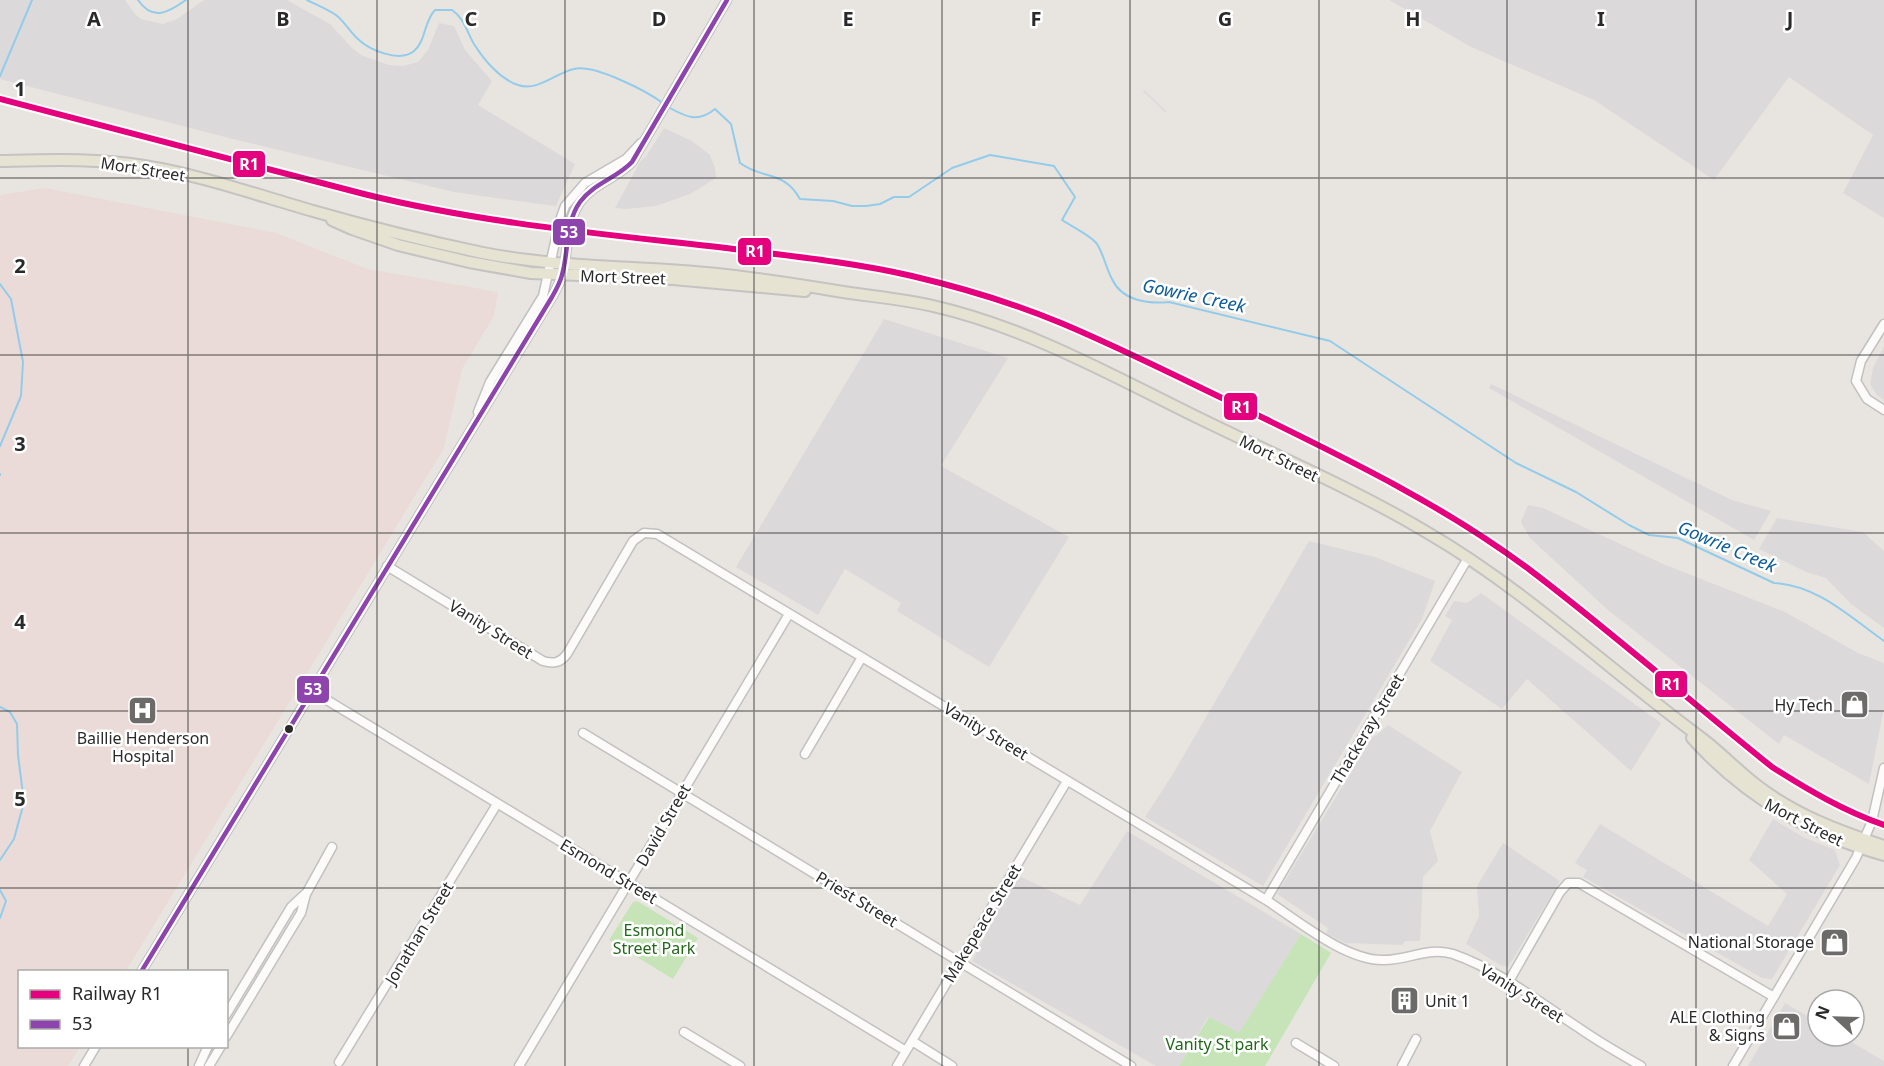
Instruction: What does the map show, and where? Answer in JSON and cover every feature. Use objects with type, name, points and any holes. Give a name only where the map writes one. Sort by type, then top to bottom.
[{"type":"main road","name":"Mort Street","points":[[0,161],[106,161],[143,166],[206,180],[318,213],[478,252],[534,261],[549,269],[733,275],[810,285],[934,306],[998,325],[1032,338],[1426,531],[1503,581],[1681,724],[1717,764],[1763,801],[1808,828],[1862,844],[1884,855]]},
{"type":"main road","name":"Mort Street","points":[[1862,844],[1884,846]]},
{"type":"street","points":[[142,970],[552,297],[563,269],[571,220],[580,202],[590,191],[626,169],[643,146],[727,0]]},
{"type":"street","points":[[475,421],[490,382],[543,296],[565,206],[594,176],[626,159],[646,139]]},
{"type":"street","points":[[1884,324],[1861,361],[1856,381],[1867,399],[1884,410]]},
{"type":"street","name":"Vanity Street","points":[[387,566],[543,662],[553,664],[567,654],[633,541],[644,533],[657,534],[1266,900],[1340,948],[1358,957],[1382,960],[1440,950],[1466,959],[1509,981],[1641,1066]]},
{"type":"street","name":"Thackeray Street","points":[[1266,900],[1468,558]]},
{"type":"street","name":"David Street","points":[[519,1066],[789,614]]},
{"type":"street","points":[[805,754],[862,657]]},
{"type":"street","name":"Esmond Street","points":[[312,691],[906,1051]]},
{"type":"street","name":"Priest Street","points":[[583,733],[1131,1066]]},
{"type":"street","points":[[1733,1066],[1862,844],[1872,820],[1884,768]]},
{"type":"street","name":"Makepeace Street","points":[[897,1066],[1067,781]]},
{"type":"street","name":"Jonathan Street","points":[[339,1062],[497,804]]},
{"type":"street","points":[[228,1034],[301,913],[306,894],[332,848]]},
{"type":"street","points":[[1509,981],[1560,892],[1569,883],[1579,883],[1774,997]]},
{"type":"street","points":[[228,1012],[291,907],[306,894]]},
{"type":"street","points":[[684,1032],[740,1066]]},
{"type":"street","points":[[1402,1066],[1416,1039]]},
{"type":"street","points":[[912,1041],[952,1066]]},
{"type":"street","points":[[1296,1043],[1334,1066]]},
{"type":"street","points":[[84,1066],[95,1048]]},
{"type":"street","points":[[199,1066],[208,1048]]},
{"type":"street","points":[[209,1066],[220,1048]]},
{"type":"shaded area","points":[[0,0],[125,0],[141,19],[163,24],[177,19],[204,0],[287,0],[330,24],[361,55],[389,65],[403,66],[418,62],[428,50],[439,23],[454,26],[465,50],[492,81],[478,105],[575,164],[556,206],[454,192],[229,138],[0,79]]},
{"type":"shaded area","points":[[1389,0],[1884,0],[1884,218],[1843,193],[1873,135],[1789,77],[1714,180],[1594,100],[1471,47]]},
{"type":"shaded area","points":[[664,128],[692,141],[710,155],[716,178],[690,194],[656,206],[615,208],[640,162]]},
{"type":"shaded area","name":"Baillie Henderson Hospital","points":[[45,188],[276,233],[368,269],[498,292],[494,316],[462,369],[444,448],[127,970],[18,970],[18,1048],[79,1048],[68,1066],[0,1066],[0,195]]},
{"type":"shaded area","points":[[884,319],[1008,358],[941,466],[1069,537],[989,667],[897,611],[901,603],[845,569],[818,615],[736,567]]},
{"type":"shaded area","points":[[1884,346],[1884,400],[1877,395],[1870,384],[1873,368]]},
{"type":"shaded area","points":[[1491,384],[1732,500],[1771,511],[1754,540],[1489,388]]},
{"type":"shaded area","points":[[1528,505],[1543,508],[1663,564],[1785,612],[1858,653],[1884,663],[1884,708],[1869,784],[1784,735],[1779,744],[1608,610],[1530,538],[1521,522]]},
{"type":"shaded area","points":[[1777,518],[1863,532],[1884,551],[1884,628],[1851,604],[1826,578],[1806,572],[1759,549]]},
{"type":"shaded area","points":[[1309,541],[1375,557],[1435,581],[1422,619],[1263,886],[1145,817],[1171,777]]},
{"type":"shaded area","points":[[1481,593],[1661,723],[1631,771],[1527,679],[1502,709],[1430,661],[1452,620],[1445,616],[1454,601],[1467,603]]},
{"type":"shaded area","points":[[1388,725],[1462,772],[1430,831],[1438,861],[1423,877],[1420,941],[1405,941],[1402,945],[1346,943],[1326,934],[1328,928],[1277,894],[1372,737]]},
{"type":"shaded area","points":[[1773,819],[1803,837],[1835,850],[1840,865],[1772,979],[1762,978],[1583,877],[1587,870],[1575,863],[1600,824],[1768,926],[1787,894],[1749,860]]},
{"type":"shaded area","points":[[1127,831],[1301,934],[1239,1034],[1208,1017],[1179,1066],[1156,1066],[972,961],[1017,875],[1080,905]]},
{"type":"shaded area","points":[[1503,843],[1560,881],[1508,967],[1500,965],[1466,944],[1479,916],[1477,886]]},
{"type":"shaded area","points":[[1785,1003],[1806,1015],[1806,1048],[1862,1048],[1884,1061],[1884,1066],[1748,1066]]},
{"type":"green space","name":"Esmond Street Park","points":[[637,901],[698,938],[673,979],[609,940],[633,902]]},
{"type":"green space","name":"Vanity St park","points":[[1301,934],[1331,953],[1265,1066],[1179,1066],[1209,1017],[1239,1033]]},
{"type":"waterway","points":[[0,76],[32,0]]},
{"type":"waterway","name":"Gowrie Creek","points":[[138,0],[149,11],[155,13],[167,11],[186,0]]},
{"type":"waterway","name":"Gowrie Creek","points":[[307,0],[336,15],[363,43],[385,54],[401,56],[418,47],[435,10],[452,10],[462,21],[474,44],[488,62],[499,74],[511,82],[533,86],[567,71],[583,69],[607,74],[646,92],[664,104]]},
{"type":"waterway","name":"Gowrie Creek","points":[[668,107],[692,117],[703,116],[715,109],[731,124],[740,163],[757,172],[780,179],[794,190],[800,199],[833,201],[852,206],[880,204],[894,197],[909,197],[952,168],[990,155],[1054,166],[1075,197],[1062,220],[1094,241],[1116,286],[1122,292],[1136,300],[1169,302],[1330,341],[1516,463],[1576,492],[1629,525],[1649,535],[1678,538],[1774,583],[1790,585],[1819,596],[1884,641]]},
{"type":"waterway","points":[[0,284],[11,299],[23,362],[21,396],[0,446]]},
{"type":"waterway","points":[[0,707],[10,712],[17,724],[24,802],[14,839],[0,860]]},
{"type":"waterway","points":[[0,890],[6,901],[0,918]]},
{"type":"railway","points":[[1144,91],[1165,111]]},
{"type":"rail line","name":"R1","points":[[0,99],[411,205],[552,228],[870,267],[950,286],[1043,316],[1130,354],[1318,445],[1462,524],[1497,546],[1561,594],[1772,767],[1826,799],[1884,825]]},
{"type":"transit line","name":"53","points":[[142,970],[552,297],[561,278],[575,210],[586,195],[632,162],[727,0]]},
{"type":"place","name":"Hy Tech","points":[[1854,705]]},
{"type":"place","name":"Baillie Henderson Hospital","points":[[143,710]]},
{"type":"place","name":"National Storage","points":[[1835,942]]},
{"type":"place","name":"Unit 1","points":[[1404,1001]]},
{"type":"place","name":"ALE Clothing & Signs","points":[[1786,1026]]}]
